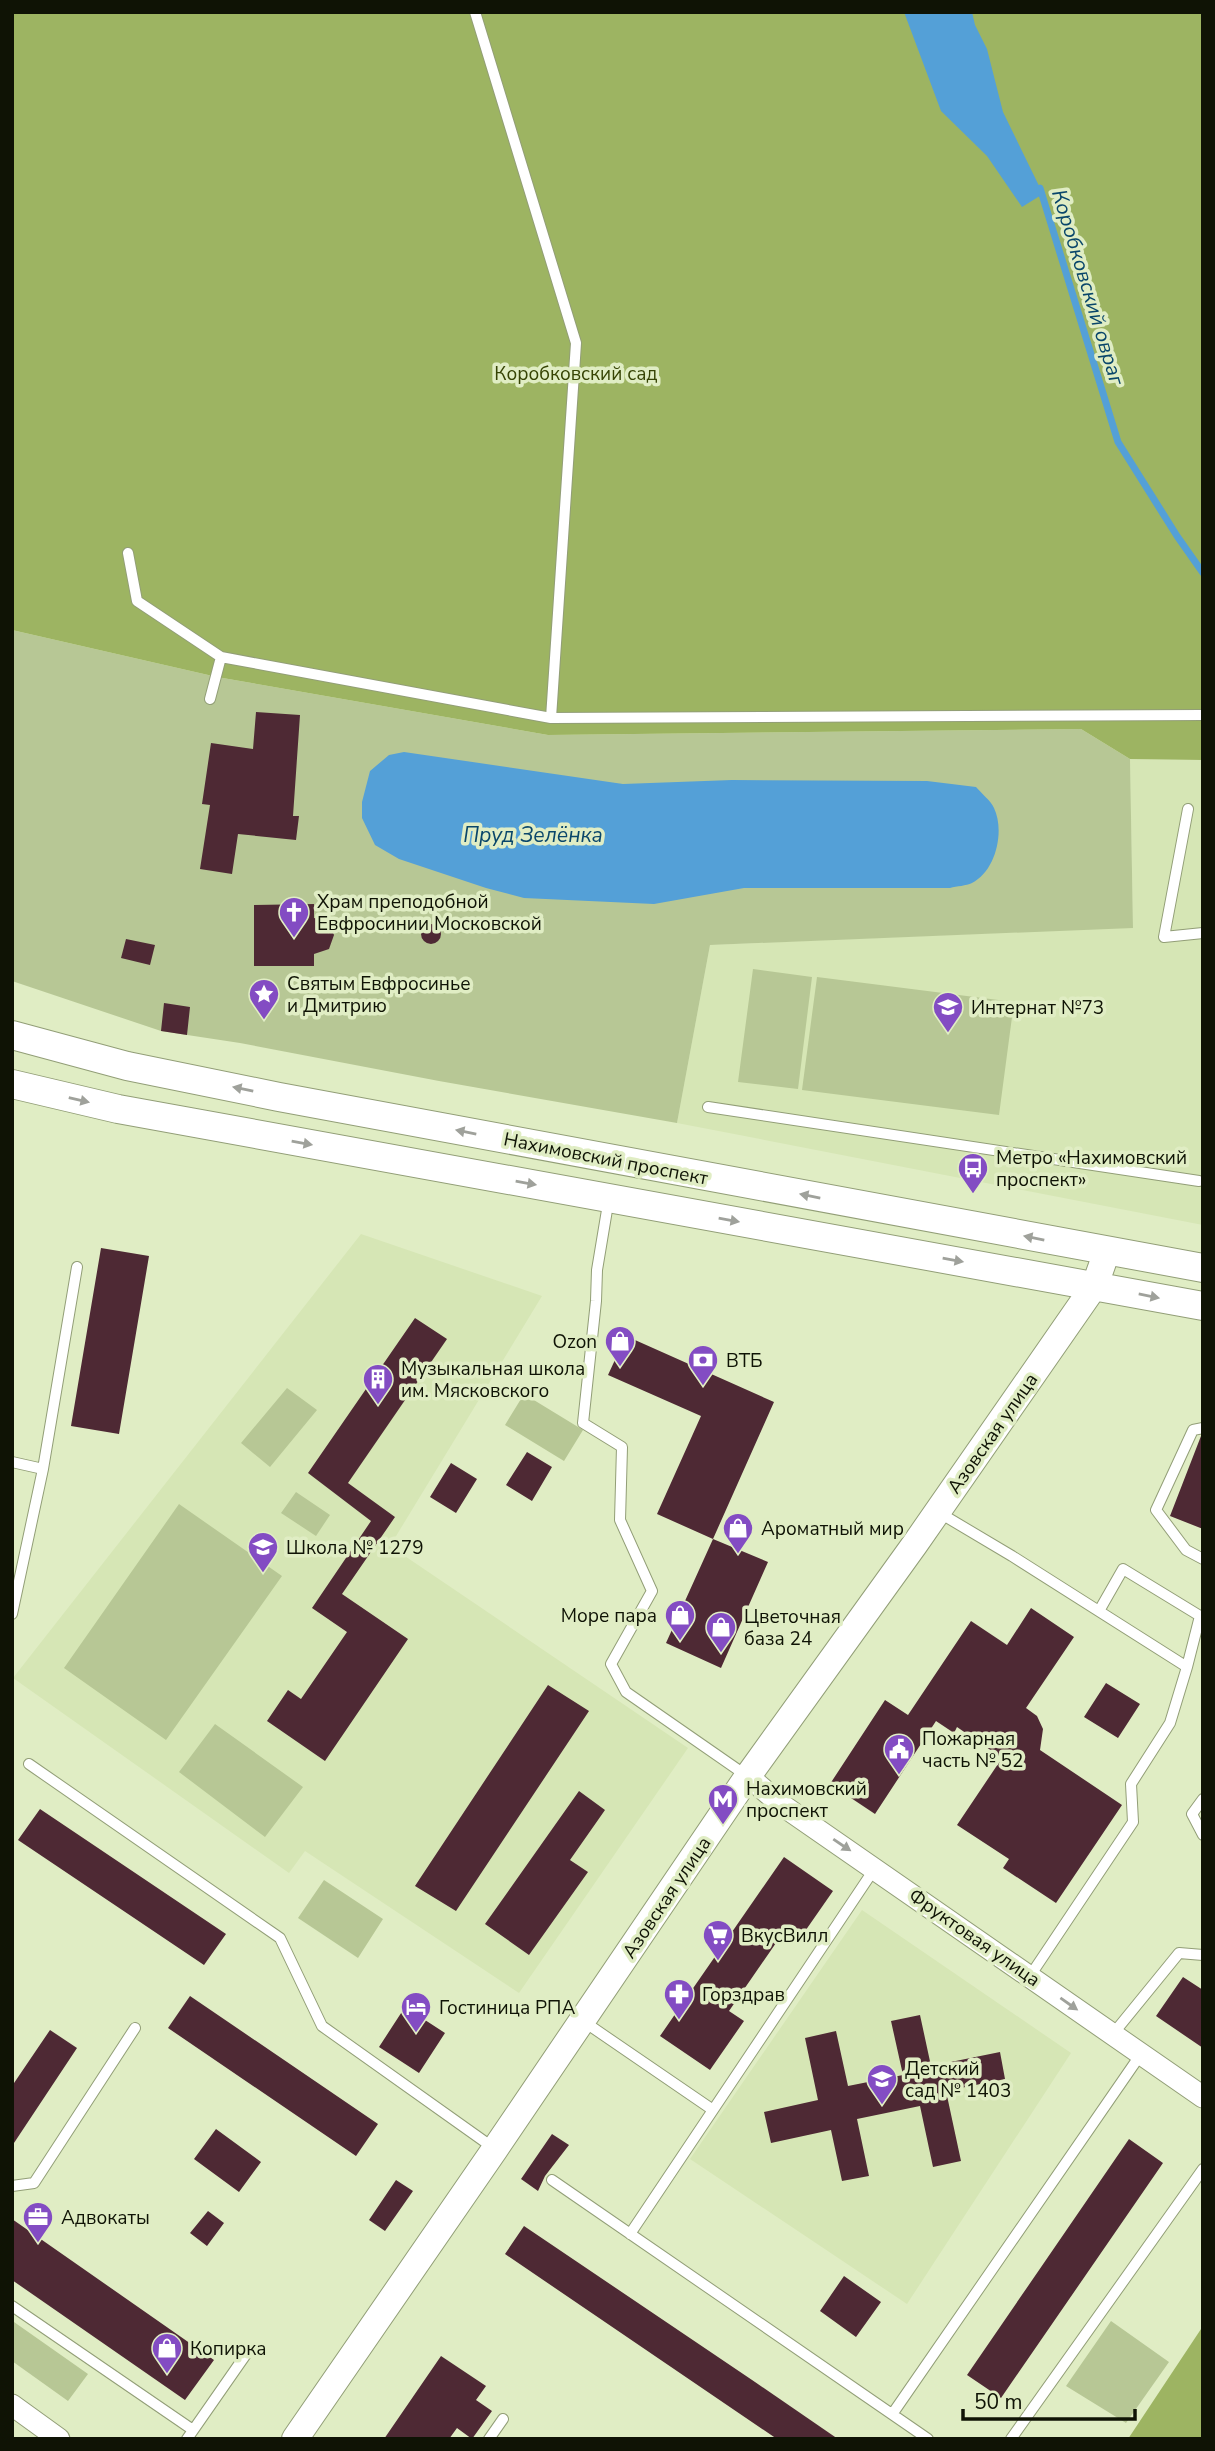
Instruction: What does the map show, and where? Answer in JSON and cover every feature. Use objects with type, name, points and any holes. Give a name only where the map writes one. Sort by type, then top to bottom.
[{"type":"main road","name":"Нахимовский проспект","points":[[12,1035],[127,1066],[279,1097],[1203,1268]]},
{"type":"main road","name":"Нахимовский проспект","points":[[12,1084],[118,1109],[1203,1306]]},
{"type":"street","name":"Азовская улица","points":[[295,2439],[748,1776],[938,1511],[1095,1285],[1107,1251]]},
{"type":"street","name":"Фруктовая улица","points":[[748,1776],[779,1803],[1203,2097]]},
{"type":"street","points":[[15,2413],[59,2439]]},
{"type":"lane","points":[[475,12],[576,344],[551,718]]},
{"type":"lane","points":[[128,553],[137,601],[221,657],[551,718],[1203,715]]},
{"type":"lane","points":[[210,699],[221,657]]},
{"type":"lane","points":[[1188,809],[1164,937],[1203,933]]},
{"type":"lane","points":[[708,1107],[1202,1179]]},
{"type":"lane","points":[[609,1198],[597,1270],[583,1423],[622,1447],[621,1520],[652,1591],[611,1664],[626,1692],[748,1776]]},
{"type":"lane","points":[[12,1614],[43,1469],[77,1267]]},
{"type":"lane","points":[[1203,1428],[1193,1430],[1156,1510],[1186,1549],[1203,1559]]},
{"type":"lane","points":[[12,1462],[43,1469]]},
{"type":"lane","points":[[938,1511],[1186,1667]]},
{"type":"lane","points":[[1030,1976],[1133,1822],[1131,1784],[1170,1723],[1200,1616],[1123,1569],[1099,1611]]},
{"type":"lane","points":[[29,1764],[280,1938],[322,2026],[495,2149]]},
{"type":"lane","points":[[1203,1799],[1192,1814],[1203,1835]]},
{"type":"lane","points":[[630,2234],[875,1868]]},
{"type":"lane","points":[[1113,2034],[1179,1953],[1203,1955]]},
{"type":"lane","points":[[582,2021],[713,2110]]},
{"type":"lane","points":[[12,2186],[34,2183],[135,2028]]},
{"type":"lane","points":[[892,2413],[1141,2054]]},
{"type":"lane","points":[[1011,2439],[1203,2168]]},
{"type":"lane","points":[[552,2180],[928,2439]]},
{"type":"lane","points":[[12,2306],[190,2435],[249,2350]]},
{"type":"lane","points":[[489,2439],[503,2419]]},
{"type":"shaded area","points":[[12,630],[217,677],[548,735],[1081,729],[1130,759],[1133,928],[710,945],[677,1123],[161,1031],[12,981]]},
{"type":"shaded area","name":"Интернат №73","points":[[1130,759],[1203,760],[1203,1225],[677,1123],[710,945],[1133,927]]},
{"type":"shaded area","points":[[753,969],[812,977],[798,1089],[738,1082]]},
{"type":"shaded area","points":[[817,977],[1014,1002],[999,1115],[802,1090]]},
{"type":"shaded area","name":"Школа № 1279","points":[[361,1234],[542,1296],[390,1546],[688,1748],[519,1993],[305,1851],[289,1873],[13,1678]]},
{"type":"shaded area","points":[[287,1388],[317,1410],[270,1467],[241,1443]]},
{"type":"shaded area","points":[[524,1394],[583,1430],[564,1461],[505,1425]]},
{"type":"shaded area","points":[[296,1492],[330,1515],[316,1536],[281,1513]]},
{"type":"shaded area","points":[[179,1504],[282,1576],[166,1740],[64,1668]]},
{"type":"shaded area","points":[[215,1724],[303,1787],[265,1837],[179,1772]]},
{"type":"shaded area","points":[[324,1880],[383,1919],[358,1958],[298,1918]]},
{"type":"shaded area","name":"Детский сад № 1403","points":[[862,1910],[1071,2053],[907,2304],[690,2159]]},
{"type":"shaded area","points":[[1111,2321],[1169,2362],[1126,2423],[1066,2386]]},
{"type":"shaded area","points":[[14,2322],[88,2374],[68,2401],[12,2361]]},
{"type":"green space","name":"Коробковский сад","points":[[12,12],[1203,12],[1203,760],[1130,759],[1081,729],[548,735],[217,677],[12,630]]},
{"type":"green space","points":[[1203,2326],[1203,2439],[1128,2439]]},
{"type":"water","points":[[904,12],[972,12],[975,25],[987,49],[1003,112],[1043,194],[1022,207],[987,156],[941,111]]},
{"type":"water","name":"Пруд Зелёнка","points":[[404,752],[623,784],[732,780],[927,781],[976,787],[994,808],[999,828],[998,839],[992,860],[980,877],[970,884],[950,888],[744,888],[654,904],[524,898],[399,859],[375,845],[362,818],[362,802],[370,771],[389,755]]},
{"type":"building","points":[[256,712],[300,715],[293,816],[299,816],[296,840],[238,834],[232,874],[200,869],[210,805],[202,804],[211,743],[253,749]]},
{"type":"building","name":"Храм преподобной Евфросинии Московской","points":[[314,904],[314,918],[328,921],[334,935],[329,949],[314,954],[314,966],[254,966],[254,905]]},
{"type":"building","points":[[431,924],[438,927],[441,934],[438,941],[431,944],[424,941],[421,934],[424,927]]},
{"type":"building","points":[[126,939],[155,945],[150,965],[121,958]]},
{"type":"building","points":[[164,1003],[190,1007],[187,1035],[161,1031]]},
{"type":"building","points":[[101,1248],[149,1256],[119,1434],[71,1426]]},
{"type":"building","points":[[415,1318],[447,1339],[348,1483],[395,1517],[342,1594],[408,1639],[325,1761],[267,1721],[288,1690],[301,1699],[347,1632],[312,1608],[371,1521],[308,1473]]},
{"type":"building","points":[[626,1336],[774,1402],[713,1539],[657,1514],[701,1416],[608,1375]]},
{"type":"building","points":[[1203,1436],[1203,1529],[1170,1516]]},
{"type":"building","points":[[527,1452],[552,1467],[532,1501],[506,1485]]},
{"type":"building","points":[[451,1463],[477,1479],[456,1513],[430,1497]]},
{"type":"building","points":[[713,1539],[768,1562],[721,1668],[666,1643]]},
{"type":"building","points":[[1031,1608],[1074,1637],[1026,1708],[1037,1716],[1043,1729],[1040,1750],[1122,1805],[1056,1903],[1003,1868],[1009,1859],[957,1825],[1002,1758],[957,1727],[954,1733],[936,1721],[875,1814],[830,1784],[885,1700],[908,1715],[971,1621],[1007,1645]]},
{"type":"building","points":[[1106,1683],[1140,1704],[1118,1738],[1084,1717]]},
{"type":"building","points":[[548,1685],[589,1711],[456,1911],[415,1886]]},
{"type":"building","points":[[579,1791],[605,1810],[570,1860],[588,1872],[529,1955],[485,1924]]},
{"type":"building","points":[[40,1809],[226,1934],[204,1965],[18,1840]]},
{"type":"building","points":[[784,1857],[833,1891],[801,1937],[787,1927],[729,2011],[744,2021],[710,2070],[660,2036]]},
{"type":"building","points":[[1183,1977],[1203,1990],[1203,2048],[1156,2016]]},
{"type":"building","points":[[190,1996],[378,2124],[356,2156],[168,2028]]},
{"type":"building","points":[[405,2007],[445,2033],[419,2073],[379,2047]]},
{"type":"building","points":[[920,2015],[931,2066],[1000,2052],[1005,2079],[946,2091],[961,2161],[933,2167],[920,2106],[857,2119],[869,2176],[842,2181],[831,2130],[771,2143],[764,2112],[818,2100],[805,2038],[836,2031],[848,2086],[903,2075],[891,2021]]},
{"type":"building","points":[[50,2030],[77,2048],[12,2146],[12,2086]]},
{"type":"building","points":[[216,2129],[261,2162],[239,2192],[194,2159]]},
{"type":"building","points":[[552,2134],[569,2145],[545,2176],[538,2191],[521,2179]]},
{"type":"building","points":[[1129,2139],[1163,2163],[1001,2398],[967,2375]]},
{"type":"building","points":[[396,2180],[413,2191],[385,2231],[369,2220]]},
{"type":"building","points":[[208,2211],[224,2223],[207,2246],[190,2233]]},
{"type":"building","points":[[12,2219],[214,2360],[185,2400],[12,2280]]},
{"type":"building","points":[[524,2226],[838,2439],[777,2439],[505,2254]]},
{"type":"building","points":[[844,2276],[881,2302],[856,2337],[820,2311]]},
{"type":"building","points":[[441,2356],[486,2386],[476,2400],[492,2411],[472,2439],[457,2428],[449,2439],[384,2439]]},
{"type":"waterway","name":"Коробковский овраг","points":[[1040,188],[1118,442],[1203,573]]},
{"type":"place","name":"Храм преподобной Евфросинии Московской","points":[[294,939]]},
{"type":"place","name":"Святым Евфросинье и Дмитрию","points":[[264,1021]]},
{"type":"place","name":"Интернат №73","points":[[948,1034]]},
{"type":"place","name":"Метро «Нахимовский проспект»","points":[[973,1195]]},
{"type":"place","name":"Ozon","points":[[620,1368]]},
{"type":"place","name":"ВТБ","points":[[703,1387]]},
{"type":"place","name":"Музыкальная школа им. Мясковского","points":[[378,1406]]},
{"type":"place","name":"Ароматный мир","points":[[738,1555]]},
{"type":"place","name":"Школа № 1279","points":[[263,1574]]},
{"type":"place","name":"Море пара","points":[[680,1642]]},
{"type":"place","name":"Цветочная база 24","points":[[721,1654]]},
{"type":"place","name":"Пожарная часть № 52","points":[[899,1776]]},
{"type":"place","name":"Нахимовский проспект","points":[[723,1826]]},
{"type":"place","name":"ВкусВилл","points":[[718,1962]]},
{"type":"place","name":"Горздрав","points":[[679,2021]]},
{"type":"place","name":"Гостиница РПА","points":[[416,2034]]},
{"type":"place","name":"Детский сад № 1403","points":[[882,2106]]},
{"type":"place","name":"Адвокаты","points":[[38,2244]]},
{"type":"place","name":"Копирка","points":[[167,2375]]}]
